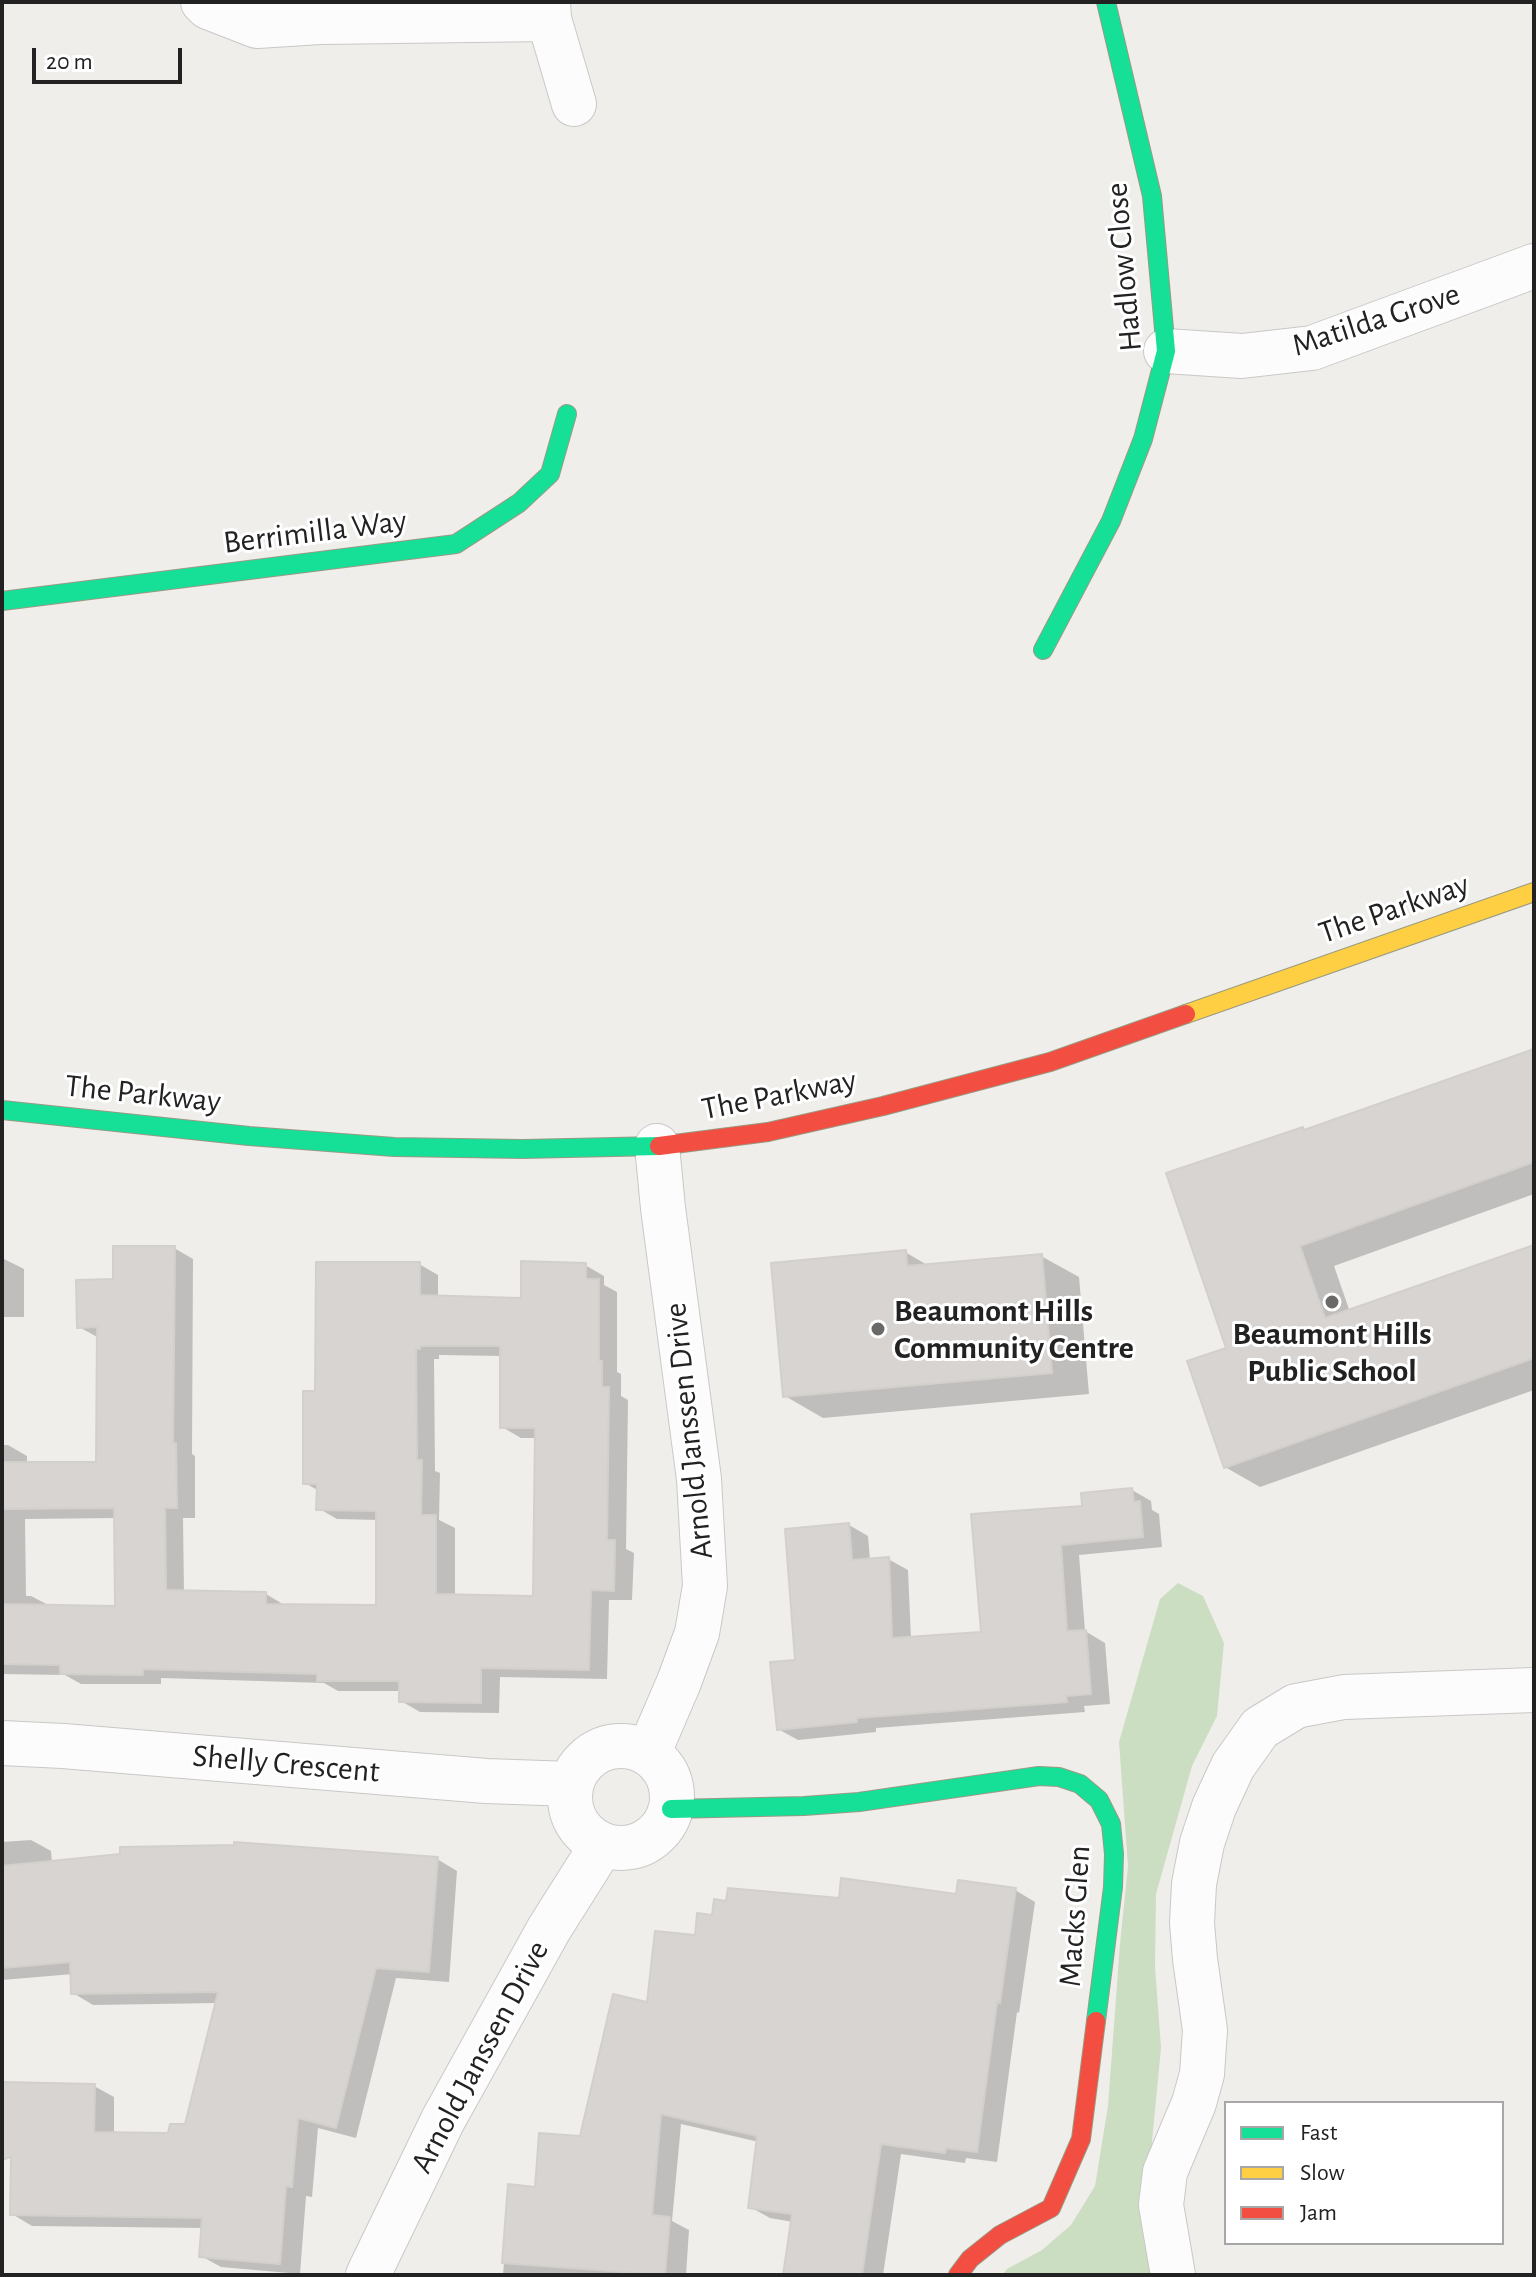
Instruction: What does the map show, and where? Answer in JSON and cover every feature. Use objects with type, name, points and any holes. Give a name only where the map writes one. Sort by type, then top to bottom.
[{"type":"street","points":[[203,2],[208,7],[257,26],[549,10],[574,104]]},
{"type":"street","name":"Hadlow Close","points":[[1043,650],[1111,521],[1143,439],[1166,351],[1152,196],[1106,2]]},
{"type":"street","name":"Matilda Grove","points":[[1166,351],[1242,356],[1312,348],[1534,266]]},
{"type":"street","name":"Berrimilla Way","points":[[2,601],[456,544],[519,503],[550,474],[567,414]]},
{"type":"street","name":"The Parkway","points":[[2,1110],[249,1136],[394,1147],[523,1149],[657,1146],[768,1132],[883,1106],[1050,1062],[1534,892]]},
{"type":"street","name":"Arnold Janssen Drive","points":[[648,1754],[697,1633],[705,1586],[699,1479],[657,1146]]},
{"type":"street","points":[[1173,2275],[1161,2205],[1165,2172],[1194,2103],[1202,2074],[1205,2030],[1193,1935],[1194,1884],[1202,1843],[1233,1766],[1260,1728],[1296,1706],[1344,1697],[1534,1690]]},
{"type":"street","name":"Shelly Crescent","points":[[2,1743],[486,1781],[571,1784]]},
{"type":"street","points":[[632,1747],[648,1754],[661,1765],[673,1796],[671,1809],[662,1827],[650,1839],[635,1847],[618,1849],[602,1845],[579,1827],[569,1799],[571,1784],[577,1770],[588,1758],[602,1750],[632,1747]]},
{"type":"street","name":"Macks Glen","points":[[671,1809],[859,1802],[1039,1776],[1059,1777],[1080,1784],[1099,1800],[1111,1824],[1113,1887],[1081,2139],[1051,2208],[1000,2235],[970,2259],[958,2275]]},
{"type":"street","name":"Arnold Janssen Drive","points":[[368,2275],[443,2120],[549,1929],[602,1845]]},
{"type":"green space","points":[[1178,1583],[1203,1596],[1224,1643],[1217,1716],[1192,1766],[1156,1894],[1155,1967],[1161,2048],[1149,2172],[1154,2275],[1002,2275],[1007,2269],[1042,2250],[1071,2225],[1095,2186],[1108,2106],[1128,1866],[1119,1742],[1160,1599]]},
{"type":"building","points":[[1534,1049],[1534,1162],[1300,1246],[1325,1318],[1534,1245],[1534,1358],[1224,1468],[1187,1361],[1226,1348],[1166,1173],[1303,1127],[1304,1130]]},
{"type":"building","points":[[113,1246],[175,1246],[173,1443],[176,1443],[177,1508],[165,1508],[166,1590],[266,1592],[266,1604],[376,1605],[376,1511],[316,1510],[317,1484],[303,1484],[303,1391],[315,1391],[316,1262],[420,1262],[420,1295],[521,1298],[521,1261],[586,1263],[586,1279],[599,1279],[599,1361],[602,1361],[602,1387],[609,1387],[607,1540],[615,1540],[614,1591],[591,1590],[589,1670],[481,1668],[481,1703],[399,1702],[399,1681],[317,1681],[317,1674],[143,1669],[143,1675],[60,1674],[60,1665],[2,1664],[2,1604],[115,1606],[114,1508],[2,1509],[2,1462],[96,1462],[97,1327],[77,1328],[76,1280],[113,1279]],"holes":[[[420,1346],[500,1346],[500,1428],[535,1428],[533,1596],[436,1594],[436,1515],[421,1515],[422,1460],[417,1460],[416,1349]]]},
{"type":"building","points":[[906,1250],[907,1266],[1042,1254],[1052,1373],[783,1397],[771,1263]]},
{"type":"building","points":[[1132,1488],[1134,1502],[1140,1501],[1143,1537],[1061,1545],[1067,1631],[1086,1630],[1091,1694],[1066,1696],[1067,1702],[857,1718],[857,1722],[777,1730],[770,1662],[795,1660],[785,1529],[849,1523],[852,1560],[889,1557],[892,1638],[981,1632],[971,1514],[1082,1506],[1081,1493]]},
{"type":"building","points":[[234,1842],[438,1857],[429,1972],[376,1968],[336,2128],[298,2118],[292,2187],[286,2186],[280,2264],[199,2257],[202,2218],[10,2215],[11,2157],[2,2160],[2,2082],[95,2084],[94,2132],[168,2133],[170,2124],[185,2124],[218,1992],[71,1994],[70,1962],[2,1968],[2,1866],[120,1854],[120,1847],[234,1845]]},
{"type":"building","points":[[841,1878],[956,1894],[958,1880],[1016,1888],[977,2152],[946,2148],[945,2153],[881,2144],[862,2275],[783,2275],[792,2214],[748,2208],[757,2136],[661,2114],[652,2215],[670,2217],[665,2275],[502,2263],[508,2184],[535,2187],[539,2133],[580,2136],[613,1994],[647,2002],[655,1931],[695,1935],[697,1913],[712,1915],[714,1899],[726,1901],[728,1888],[839,1898]]},
{"type":"traffic: fast","points":[[1043,650],[1111,521],[1143,439],[1166,351],[1152,196],[1106,2]]},
{"type":"traffic: fast","points":[[2,601],[456,544],[519,503],[550,474],[567,414]]},
{"type":"traffic: fast","points":[[2,1110],[249,1136],[394,1147],[523,1149],[659,1146]]},
{"type":"traffic: fast","points":[[671,1809],[859,1802],[1039,1776],[1059,1777],[1080,1784],[1099,1800],[1111,1824],[1114,1854],[1113,1887],[1096,2021]]},
{"type":"traffic: slow","points":[[1186,1014],[1534,892]]},
{"type":"traffic: jam","points":[[659,1146],[768,1132],[883,1106],[1050,1062],[1186,1014]]},
{"type":"traffic: jam","points":[[958,2275],[970,2259],[1000,2235],[1051,2208],[1081,2139],[1096,2021]]},
{"type":"place","name":"Beaumont Hills Public School","points":[[1332,1302]]},
{"type":"place","name":"Beaumont Hills Community Centre","points":[[878,1329]]}]
